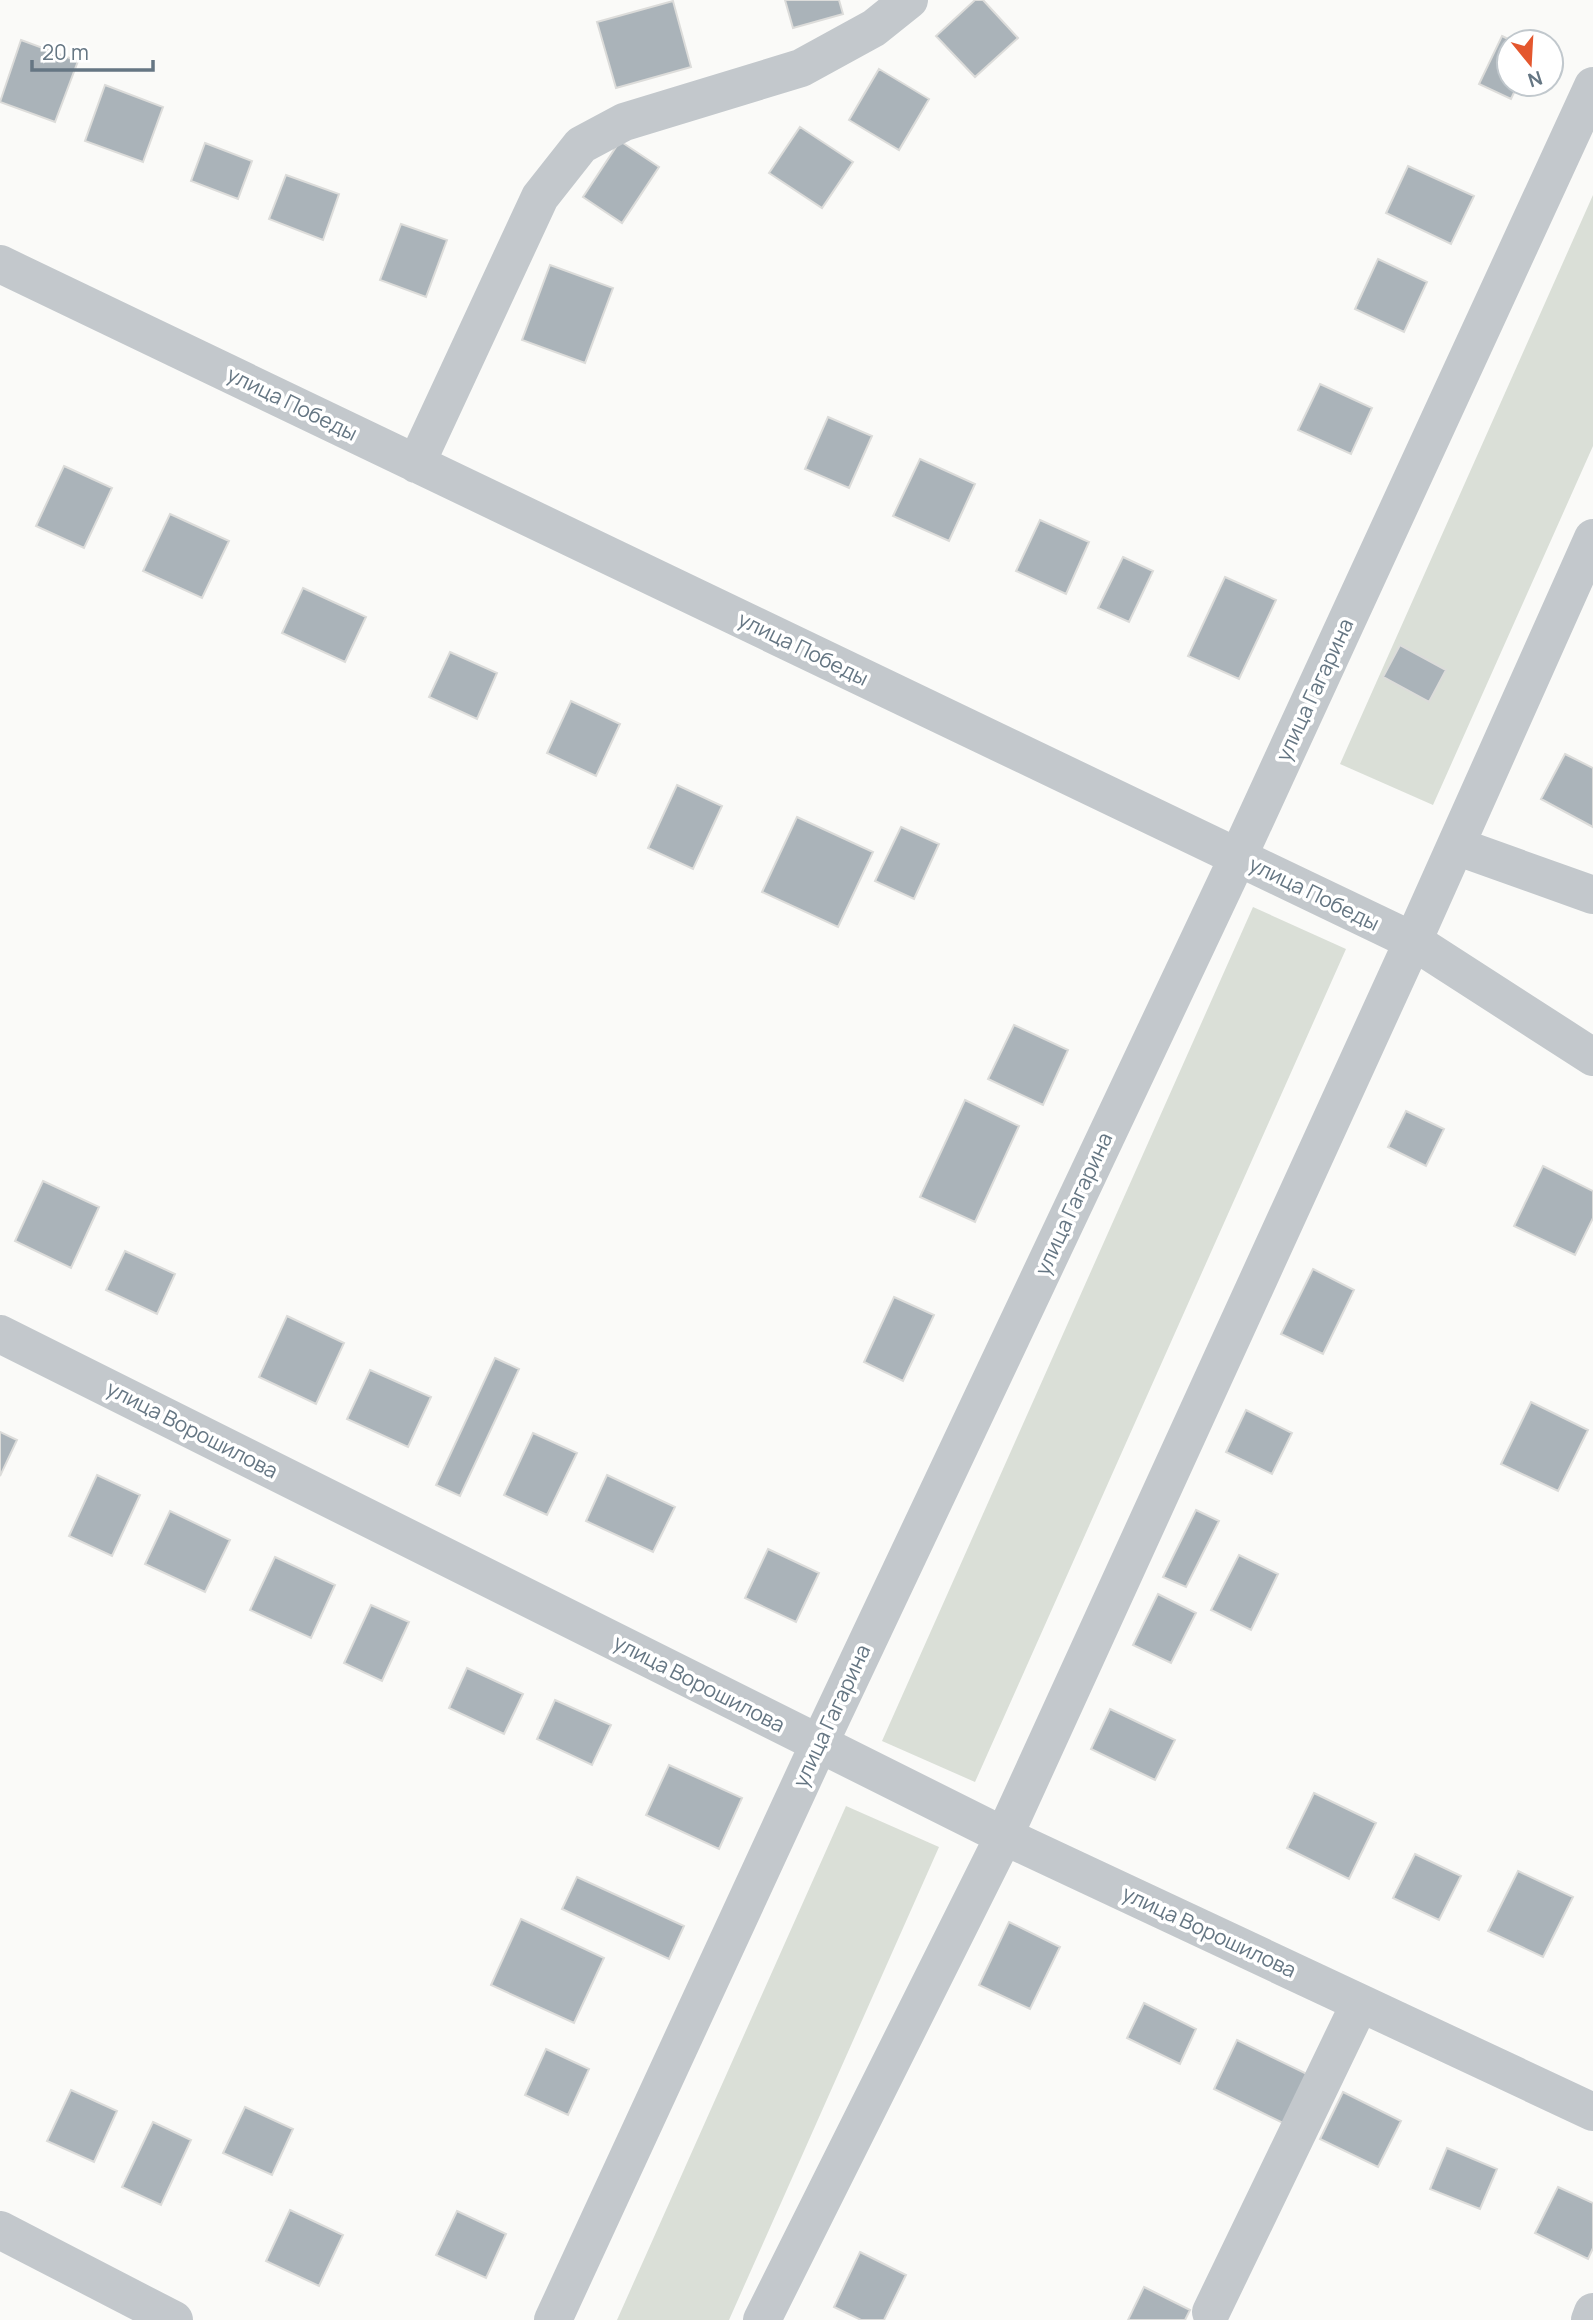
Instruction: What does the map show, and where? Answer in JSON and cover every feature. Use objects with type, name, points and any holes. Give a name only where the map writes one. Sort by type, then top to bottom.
[{"type":"street","points":[[416,464],[540,197],[581,145],[624,122],[801,68],[874,29],[909,0]]},
{"type":"street","name":"улица Гагарина","points":[[553,2320],[818,1744],[1238,857],[1593,86]]},
{"type":"street","name":"улица Победы","points":[[0,264],[1413,941],[1593,1057]]},
{"type":"street","points":[[762,2320],[1004,1836],[1413,941],[1593,538]]},
{"type":"street","points":[[1456,846],[1593,895]]},
{"type":"street","name":"улица Ворошилова","points":[[0,1334],[1004,1836],[1593,2112]]},
{"type":"street","points":[[1211,2312],[1360,2003]]},
{"type":"street","points":[[0,2231],[174,2320]]},
{"type":"street","points":[[1590,2320],[1593,2312]]},
{"type":"shaded area","points":[[1593,195],[1593,446],[1433,805],[1340,764]]},
{"type":"shaded area","points":[[1253,907],[1346,949],[975,1782],[882,1741]]},
{"type":"shaded area","points":[[846,1806],[939,1847],[729,2320],[617,2320]]},
{"type":"building","points":[[785,0],[839,0],[843,14],[793,28]]},
{"type":"building","points":[[975,0],[983,0],[1018,38],[975,77],[936,36]]},
{"type":"building","points":[[673,1],[691,67],[616,88],[597,22]]},
{"type":"building","points":[[21,40],[78,61],[55,122],[0,102]]},
{"type":"building","points":[[1495,51],[1495,92],[1479,84]]},
{"type":"building","points":[[879,69],[929,99],[899,150],[849,120]]},
{"type":"building","points":[[105,85],[163,107],[143,162],[85,141]]},
{"type":"building","points":[[800,127],[853,162],[822,208],[769,173]]},
{"type":"building","points":[[620,141],[659,167],[622,223],[583,197]]},
{"type":"building","points":[[205,143],[252,161],[238,199],[191,181]]},
{"type":"building","points":[[1408,166],[1474,196],[1451,244],[1386,213]]},
{"type":"building","points":[[286,175],[339,194],[323,240],[269,219]]},
{"type":"building","points":[[401,224],[447,240],[426,297],[380,280]]},
{"type":"building","points":[[1378,259],[1427,282],[1404,332],[1355,309]]},
{"type":"building","points":[[550,265],[613,288],[585,363],[522,340]]},
{"type":"building","points":[[1320,384],[1372,408],[1351,454],[1298,430]]},
{"type":"building","points":[[828,417],[872,436],[849,488],[805,469]]},
{"type":"building","points":[[920,459],[975,484],[949,541],[893,516]]},
{"type":"building","points":[[64,466],[112,488],[84,548],[36,526]]},
{"type":"building","points":[[170,514],[229,541],[202,598],[143,571]]},
{"type":"building","points":[[1040,520],[1089,542],[1066,594],[1016,571]]},
{"type":"building","points":[[1123,557],[1153,571],[1129,622],[1098,608]]},
{"type":"building","points":[[1225,577],[1276,600],[1239,679],[1188,656]]},
{"type":"building","points":[[303,588],[366,617],[345,662],[282,633]]},
{"type":"building","points":[[1400,645],[1446,670],[1429,702],[1383,677]]},
{"type":"building","points":[[450,652],[497,673],[477,719],[429,697]]},
{"type":"building","points":[[571,701],[620,724],[596,776],[547,753]]},
{"type":"building","points":[[1565,754],[1593,768],[1593,827],[1541,799]]},
{"type":"building","points":[[677,785],[722,806],[693,869],[648,848]]},
{"type":"building","points":[[797,817],[873,852],[838,927],[762,892]]},
{"type":"building","points":[[901,827],[939,844],[914,899],[875,881]]},
{"type":"building","points":[[1014,1025],[1068,1050],[1043,1105],[988,1079]]},
{"type":"building","points":[[965,1100],[1019,1126],[975,1222],[920,1197]]},
{"type":"building","points":[[1406,1111],[1444,1129],[1426,1166],[1388,1147]]},
{"type":"building","points":[[1543,1166],[1593,1191],[1593,1218],[1575,1255],[1514,1226]]},
{"type":"building","points":[[43,1181],[99,1207],[71,1268],[15,1241]]},
{"type":"building","points":[[125,1251],[175,1274],[157,1314],[106,1290]]},
{"type":"building","points":[[1313,1269],[1354,1290],[1323,1354],[1281,1334]]},
{"type":"building","points":[[894,1297],[934,1315],[903,1381],[864,1362]]},
{"type":"building","points":[[287,1316],[344,1343],[316,1404],[259,1377]]},
{"type":"building","points":[[495,1358],[519,1369],[460,1496],[436,1485]]},
{"type":"building","points":[[370,1370],[431,1397],[408,1447],[347,1419]]},
{"type":"building","points":[[1531,1402],[1588,1430],[1558,1491],[1501,1464]]},
{"type":"building","points":[[1246,1410],[1292,1433],[1272,1474],[1226,1452]]},
{"type":"building","points":[[0,1432],[17,1440],[0,1476]]},
{"type":"building","points":[[533,1433],[577,1453],[547,1515],[504,1495]]},
{"type":"building","points":[[97,1475],[140,1495],[112,1556],[69,1536]]},
{"type":"building","points":[[607,1475],[675,1507],[653,1552],[586,1521]]},
{"type":"building","points":[[1196,1510],[1219,1521],[1186,1587],[1163,1577]]},
{"type":"building","points":[[170,1511],[230,1540],[205,1592],[145,1564]]},
{"type":"building","points":[[768,1549],[819,1573],[796,1622],[745,1598]]},
{"type":"building","points":[[1239,1555],[1278,1574],[1251,1630],[1211,1610]]},
{"type":"building","points":[[275,1557],[335,1585],[311,1638],[250,1610]]},
{"type":"building","points":[[1158,1594],[1196,1613],[1171,1663],[1133,1645]]},
{"type":"building","points":[[371,1605],[409,1622],[382,1681],[344,1663]]},
{"type":"building","points":[[467,1668],[523,1694],[504,1734],[449,1708]]},
{"type":"building","points":[[555,1700],[611,1725],[592,1765],[537,1739]]},
{"type":"building","points":[[1110,1709],[1175,1740],[1155,1780],[1091,1749]]},
{"type":"building","points":[[669,1765],[742,1798],[719,1849],[646,1815]]},
{"type":"building","points":[[1314,1793],[1376,1823],[1349,1879],[1287,1848]]},
{"type":"building","points":[[1415,1854],[1461,1876],[1439,1920],[1393,1898]]},
{"type":"building","points":[[1518,1871],[1573,1897],[1543,1957],[1488,1931]]},
{"type":"building","points":[[577,1877],[684,1926],[669,1959],[562,1909]]},
{"type":"building","points":[[521,1919],[604,1958],[574,2023],[491,1985]]},
{"type":"building","points":[[1009,1922],[1060,1947],[1030,2009],[979,1985]]},
{"type":"building","points":[[1144,2003],[1196,2029],[1180,2064],[1127,2038]]},
{"type":"building","points":[[1237,2040],[1309,2075],[1285,2124],[1214,2089]]},
{"type":"building","points":[[546,2049],[589,2069],[568,2115],[525,2095]]},
{"type":"building","points":[[71,2090],[117,2111],[94,2162],[47,2141]]},
{"type":"building","points":[[1343,2092],[1401,2121],[1378,2167],[1320,2139]]},
{"type":"building","points":[[245,2107],[293,2129],[272,2175],[223,2153]]},
{"type":"building","points":[[153,2122],[191,2140],[161,2205],[122,2187]]},
{"type":"building","points":[[1447,2148],[1497,2169],[1480,2209],[1430,2189]]},
{"type":"building","points":[[1558,2187],[1593,2203],[1593,2248],[1588,2259],[1535,2233]]},
{"type":"building","points":[[290,2210],[343,2235],[319,2286],[266,2261]]},
{"type":"building","points":[[457,2211],[506,2234],[486,2278],[436,2255]]},
{"type":"building","points":[[860,2252],[906,2275],[884,2320],[861,2320],[834,2307]]},
{"type":"building","points":[[1144,2287],[1190,2310],[1185,2320],[1128,2320]]}]
